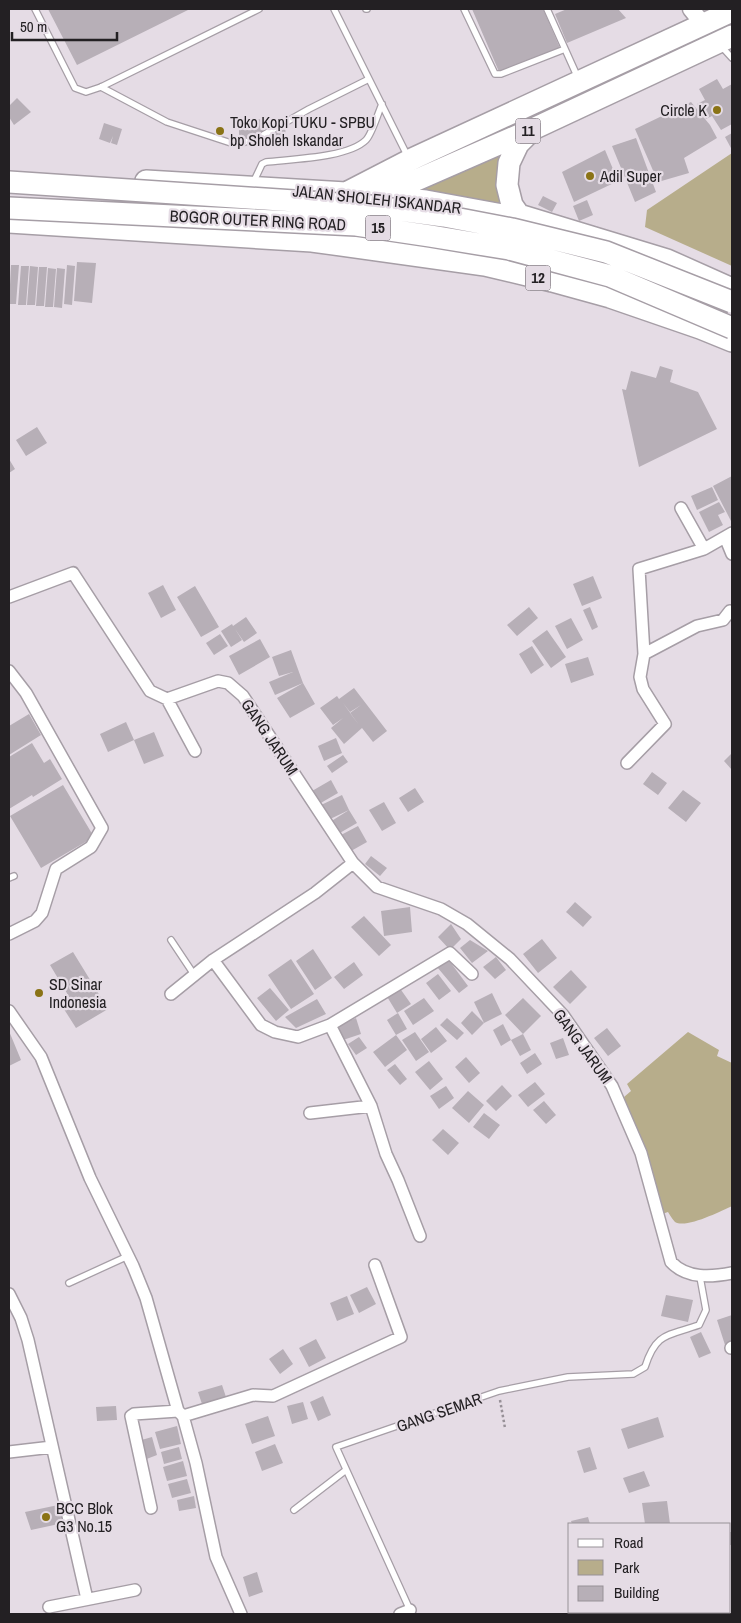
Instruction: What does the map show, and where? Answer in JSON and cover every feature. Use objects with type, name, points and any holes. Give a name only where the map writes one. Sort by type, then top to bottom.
[{"type":"highway","name":"11","points":[[312,241],[346,193],[410,160],[580,83],[698,17],[732,11]]},
{"type":"highway","name":"11","points":[[337,244],[379,197],[533,129],[725,39]]},
{"type":"highway","points":[[519,216],[512,205],[507,185],[509,163],[518,144],[533,129]]},
{"type":"highway","name":"JALAN SHOLEH ISKANDAR","points":[[9,171],[346,193],[426,201],[513,217],[519,216],[668,260],[732,289]]},
{"type":"highway","name":"BOGOR OUTER RING ROAD","points":[[9,182],[369,206],[444,216],[512,229],[606,252],[732,302]]},
{"type":"highway","name":"BOGOR OUTER RING ROAD","points":[[9,208],[356,225],[440,237],[509,249],[610,276],[732,328]]},
{"type":"highway","points":[[9,222],[337,244]]},
{"type":"highway","name":"12","points":[[337,244],[485,265],[552,281],[619,300],[700,328],[732,342]]},
{"type":"street","points":[[681,508],[704,549]]},
{"type":"street","points":[[627,763],[664,724],[643,689],[640,677],[644,654],[639,569],[704,549],[728,535],[732,554]]},
{"type":"street","points":[[9,597],[74,573],[150,691],[167,699],[195,751]]},
{"type":"street","points":[[644,654],[698,626],[722,620],[730,611]]},
{"type":"street","points":[[9,671],[26,693],[102,828],[91,847],[56,869],[42,913],[35,921],[9,934]]},
{"type":"street","name":"GANG JARUM","points":[[167,699],[218,681],[228,683],[243,696],[353,863],[377,888],[441,909],[467,924],[510,959],[563,1015],[612,1086],[641,1153],[671,1262],[678,1270],[700,1277],[732,1273]]},
{"type":"street","points":[[171,994],[213,960],[314,892],[353,863]]},
{"type":"street","points":[[213,960],[261,1025],[275,1032],[298,1037],[330,1025],[450,953],[472,974]]},
{"type":"street","points":[[9,1010],[41,1057],[90,1178],[146,1298],[196,1463],[216,1557],[241,1614]]},
{"type":"street","points":[[330,1025],[371,1106],[386,1154],[420,1236]]},
{"type":"street","points":[[310,1113],[371,1106]]},
{"type":"street","points":[[151,1508],[131,1416],[134,1414],[180,1413],[252,1395],[272,1396],[401,1337],[375,1265]]},
{"type":"street","points":[[9,1294],[21,1318],[28,1340],[88,1599]]},
{"type":"street","points":[[9,1452],[52,1447]]},
{"type":"street","points":[[49,1608],[135,1590]]},
{"type":"lane","points":[[35,9],[75,88],[86,92],[101,87],[259,9]]},
{"type":"lane","points":[[334,9],[410,160]]},
{"type":"lane","points":[[464,9],[495,74],[501,74],[565,49]]},
{"type":"lane","points":[[547,9],[580,83]]},
{"type":"lane","points":[[725,39],[732,58]]},
{"type":"lane","points":[[101,87],[167,122],[231,143],[242,143],[258,138],[308,109],[369,80]]},
{"type":"lane","points":[[251,187],[262,164],[266,162],[339,153],[356,147],[368,139],[382,104]]},
{"type":"lane","points":[[171,940],[195,976]]},
{"type":"lane","points":[[69,1282],[128,1256]]},
{"type":"lane","name":"GANG SEMAR","points":[[405,1612],[336,1447],[499,1391],[568,1377],[633,1374],[646,1367],[650,1352],[659,1339],[699,1326],[706,1310],[700,1277]]},
{"type":"lane","points":[[294,1510],[346,1470]]},
{"type":"path","points":[[499,1391],[505,1428]]},
{"type":"green space","points":[[518,144],[512,205],[387,197]]},
{"type":"green space","points":[[732,153],[732,266],[645,227],[647,210]]},
{"type":"green space","points":[[688,1032],[719,1050],[717,1056],[732,1063],[732,1206],[704,1218],[680,1224],[675,1222],[668,1212],[659,1215],[624,1097],[631,1091],[627,1084]]},
{"type":"building","points":[[48,9],[190,9],[77,65]]},
{"type":"building","points":[[472,9],[543,9],[560,48],[500,74]]},
{"type":"building","points":[[567,9],[618,9],[626,18],[567,43],[555,14]]},
{"type":"building","name":"Circle K","points":[[717,79],[723,89],[732,84],[732,124],[721,130],[712,116],[706,119],[697,104],[705,100],[699,89]]},
{"type":"building","points":[[17,98],[31,112],[14,125],[9,117],[9,106]]},
{"type":"building","points":[[691,102],[710,125],[717,138],[684,158],[689,173],[658,182],[635,129]]},
{"type":"building","points":[[239,119],[286,120],[285,140],[239,139]]},
{"type":"building","points":[[104,123],[122,129],[117,145],[111,143],[113,136],[110,143],[99,139]]},
{"type":"building","points":[[732,133],[732,150],[725,137]]},
{"type":"building","points":[[636,138],[656,192],[635,202],[612,146]]},
{"type":"building","name":"Adil Super","points":[[605,150],[618,181],[574,202],[562,172]]},
{"type":"building","points":[[543,196],[557,203],[552,212],[538,205]]},
{"type":"building","points":[[587,200],[593,215],[579,221],[573,206]]},
{"type":"building","points":[[77,262],[96,263],[92,303],[74,301]]},
{"type":"building","points":[[11,265],[19,265],[16,304],[9,304]]},
{"type":"building","points":[[67,265],[75,266],[72,305],[64,304]]},
{"type":"building","points":[[21,266],[29,266],[26,305],[18,305]]},
{"type":"building","points":[[30,266],[38,267],[35,305],[27,305]]},
{"type":"building","points":[[39,267],[47,267],[44,306],[36,306]]},
{"type":"building","points":[[48,268],[56,269],[53,307],[45,307]]},
{"type":"building","points":[[57,268],[65,269],[62,308],[54,307]]},
{"type":"building","points":[[660,366],[673,370],[670,382],[698,392],[717,429],[639,467],[622,389],[626,390],[631,371],[656,378]]},
{"type":"building","points":[[37,427],[47,443],[26,456],[16,440]]},
{"type":"building","points":[[9,459],[15,469],[9,473]]},
{"type":"building","points":[[732,476],[732,523],[713,486]]},
{"type":"building","points":[[712,487],[718,500],[697,510],[691,496]]},
{"type":"building","points":[[719,502],[725,512],[718,515],[723,525],[709,532],[699,512]]},
{"type":"building","points":[[593,576],[602,598],[582,606],[573,584]]},
{"type":"building","points":[[163,585],[176,610],[161,618],[148,593]]},
{"type":"building","points":[[195,586],[219,627],[201,637],[177,597]]},
{"type":"building","points":[[529,607],[538,618],[517,636],[507,625]]},
{"type":"building","points":[[590,607],[598,627],[592,630],[583,610]]},
{"type":"building","points":[[246,617],[257,633],[244,642],[235,629],[242,640],[231,647],[221,631],[232,624],[233,626]]},
{"type":"building","points":[[571,618],[583,640],[567,649],[555,626]]},
{"type":"building","points":[[547,630],[566,657],[551,668],[532,641]]},
{"type":"building","points":[[220,634],[228,646],[214,655],[206,643]]},
{"type":"building","points":[[260,639],[270,657],[239,675],[229,656]]},
{"type":"building","points":[[532,646],[544,665],[531,674],[519,654]]},
{"type":"building","points":[[291,650],[303,683],[275,695],[269,682],[293,672],[279,676],[272,657]]},
{"type":"building","points":[[588,657],[594,675],[571,683],[565,664]]},
{"type":"building","points":[[303,683],[315,704],[290,718],[277,698]]},
{"type":"building","points":[[354,688],[387,731],[373,742],[362,728],[344,744],[331,728],[343,718],[333,725],[320,708],[337,696],[339,699]]},
{"type":"building","points":[[29,714],[41,735],[9,755],[9,726]]},
{"type":"building","points":[[126,722],[134,740],[108,752],[100,734]]},
{"type":"building","points":[[154,732],[164,756],[144,764],[134,740]]},
{"type":"building","points":[[336,738],[342,753],[324,761],[318,746]]},
{"type":"building","points":[[32,743],[44,763],[50,759],[62,779],[9,809],[9,757]]},
{"type":"building","points":[[732,753],[732,770],[724,761]]},
{"type":"building","points":[[343,755],[348,762],[332,773],[327,766]]},
{"type":"building","points":[[652,772],[667,783],[658,795],[643,784]]},
{"type":"building","points":[[331,780],[338,793],[319,804],[312,791]]},
{"type":"building","points":[[63,785],[94,837],[41,868],[10,816]]},
{"type":"building","points":[[415,788],[424,802],[408,812],[399,798]]},
{"type":"building","points":[[683,790],[701,803],[686,822],[668,808]]},
{"type":"building","points":[[342,795],[349,810],[326,821],[319,806]]},
{"type":"building","points":[[384,802],[396,823],[382,831],[369,810]]},
{"type":"building","points":[[349,810],[357,823],[338,834],[330,822]]},
{"type":"building","points":[[358,826],[367,842],[351,851],[341,835]]},
{"type":"building","points":[[371,856],[387,868],[380,876],[365,864]]},
{"type":"building","points":[[575,902],[592,917],[583,927],[566,912]]},
{"type":"building","points":[[410,907],[412,932],[384,936],[381,911]]},
{"type":"building","points":[[364,916],[391,945],[379,956],[351,927]]},
{"type":"building","points":[[451,924],[461,939],[450,950],[438,937]]},
{"type":"building","points":[[542,939],[557,958],[538,973],[523,954]]},
{"type":"building","points":[[470,940],[488,951],[472,963],[460,948]]},
{"type":"building","points":[[313,949],[332,978],[315,990],[296,961]]},
{"type":"building","points":[[73,952],[108,1009],[76,1028],[62,1006],[71,1000],[50,965]]},
{"type":"building","points":[[496,957],[506,970],[495,979],[483,967]]},
{"type":"building","points":[[291,959],[314,994],[291,1009],[268,975]]},
{"type":"building","points":[[448,959],[468,986],[459,993],[437,967]]},
{"type":"building","points":[[354,962],[363,975],[344,989],[334,977]]},
{"type":"building","points":[[571,970],[587,987],[570,1004],[553,987]]},
{"type":"building","points":[[438,974],[451,991],[439,1000],[426,983]]},
{"type":"building","points":[[399,987],[411,1004],[397,1013],[386,995]]},
{"type":"building","points":[[270,988],[289,1010],[276,1021],[257,998]]},
{"type":"building","points":[[492,993],[502,1014],[484,1023],[474,1002]]},
{"type":"building","points":[[424,998],[434,1011],[413,1025],[404,1011]]},
{"type":"building","points":[[523,998],[541,1016],[523,1034],[505,1015]]},
{"type":"building","points":[[317,999],[326,1014],[296,1028],[285,1017]]},
{"type":"building","points":[[472,1011],[484,1023],[472,1035],[461,1023]]},
{"type":"building","points":[[398,1013],[407,1029],[396,1035],[387,1020]]},
{"type":"building","points":[[356,1018],[361,1034],[343,1040],[337,1026]]},
{"type":"building","points":[[447,1018],[464,1033],[457,1040],[440,1025]]},
{"type":"building","points":[[503,1024],[511,1040],[501,1046],[493,1030]]},
{"type":"building","points":[[436,1027],[447,1041],[431,1053],[421,1039]]},
{"type":"building","points":[[607,1028],[621,1046],[608,1056],[594,1038]]},
{"type":"building","points":[[9,1031],[21,1060],[9,1066]]},
{"type":"building","points":[[415,1032],[429,1052],[416,1061],[402,1040]]},
{"type":"building","points":[[523,1034],[531,1050],[520,1056],[511,1040]]},
{"type":"building","points":[[396,1035],[407,1050],[385,1067],[373,1052]]},
{"type":"building","points":[[359,1037],[367,1048],[356,1055],[348,1044]]},
{"type":"building","points":[[563,1038],[569,1055],[556,1059],[550,1043]]},
{"type":"building","points":[[535,1053],[542,1064],[527,1074],[520,1063]]},
{"type":"building","points":[[466,1057],[480,1073],[469,1083],[455,1067]]},
{"type":"building","points":[[429,1061],[443,1079],[430,1090],[415,1072]]},
{"type":"building","points":[[395,1064],[407,1079],[400,1085],[387,1070]]},
{"type":"building","points":[[535,1082],[545,1094],[528,1107],[518,1095]]},
{"type":"building","points":[[502,1085],[512,1096],[496,1111],[486,1101]]},
{"type":"building","points":[[446,1086],[454,1098],[439,1109],[430,1096]]},
{"type":"building","points":[[468,1091],[484,1105],[469,1123],[452,1108]]},
{"type":"building","points":[[544,1101],[556,1115],[546,1124],[533,1110]]},
{"type":"building","points":[[484,1113],[500,1125],[489,1139],[473,1127]]},
{"type":"building","points":[[443,1129],[459,1143],[448,1155],[432,1140]]},
{"type":"building","points":[[367,1287],[376,1304],[359,1313],[350,1295]]},
{"type":"building","points":[[666,1295],[693,1300],[688,1322],[661,1316]]},
{"type":"building","points":[[347,1296],[354,1314],[337,1321],[330,1303]]},
{"type":"building","points":[[732,1315],[732,1342],[725,1345],[717,1320]]},
{"type":"building","points":[[701,1332],[711,1353],[699,1358],[690,1337]]},
{"type":"building","points":[[316,1339],[326,1358],[309,1367],[299,1348]]},
{"type":"building","points":[[283,1349],[293,1364],[280,1374],[269,1359]]},
{"type":"building","points":[[222,1385],[227,1400],[203,1407],[198,1392]]},
{"type":"building","points":[[323,1396],[331,1415],[318,1421],[310,1402]]},
{"type":"building","points":[[303,1402],[308,1419],[292,1424],[287,1406]]},
{"type":"building","points":[[116,1406],[117,1420],[97,1421],[96,1407]]},
{"type":"building","points":[[268,1416],[275,1436],[252,1444],[245,1424]]},
{"type":"building","points":[[658,1417],[664,1437],[628,1449],[621,1429]]},
{"type":"building","points":[[177,1426],[181,1444],[160,1449],[155,1432]]},
{"type":"building","points":[[152,1437],[157,1455],[144,1460],[138,1441]]},
{"type":"building","points":[[275,1444],[283,1463],[262,1471],[255,1452]]},
{"type":"building","points":[[179,1447],[182,1459],[164,1464],[161,1452]]},
{"type":"building","points":[[590,1447],[597,1469],[584,1473],[577,1451]]},
{"type":"building","points":[[183,1461],[187,1476],[167,1481],[163,1467]]},
{"type":"building","points":[[644,1471],[650,1486],[629,1493],[623,1478]]},
{"type":"building","points":[[187,1479],[191,1493],[172,1498],[168,1484]]},
{"type":"building","points":[[194,1496],[196,1508],[179,1511],[177,1500]]},
{"type":"building","points":[[667,1501],[670,1523],[645,1523],[642,1503]]},
{"type":"building","name":"BCC Blok G3 No.15","points":[[63,1504],[68,1522],[31,1530],[25,1512]]},
{"type":"building","points":[[588,1517],[590,1523],[572,1523],[571,1521]]},
{"type":"building","points":[[257,1572],[263,1592],[249,1597],[243,1577]]},
{"type":"building","points":[[580,1613],[607,1613],[607,1614]]},
{"type":"building","points":[[670,1613],[689,1613],[689,1614]]},
{"type":"building","points":[[696,1613],[716,1613],[715,1614]]},
{"type":"place","name":"Circle K","points":[[717,110]]},
{"type":"place","name":"Toko Kopi TUKU - SPBU bp Sholeh Iskandar","points":[[220,131]]},
{"type":"place","name":"Adil Super","points":[[590,176]]},
{"type":"place","name":"SD Sinar Indonesia","points":[[39,993]]},
{"type":"place","name":"BCC Blok G3 No.15","points":[[46,1517]]}]
